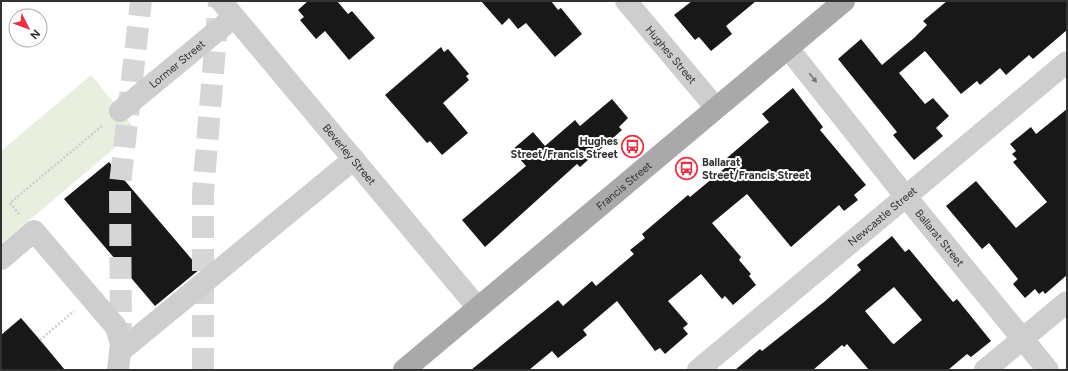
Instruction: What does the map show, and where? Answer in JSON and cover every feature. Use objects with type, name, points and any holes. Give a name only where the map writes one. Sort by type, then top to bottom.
[{"type":"main road","name":"Francis Street","points":[[404,370],[844,1]]},
{"type":"street","name":"Hughes Street","points":[[626,1],[716,108]]},
{"type":"street","name":"Lormer Street","points":[[120,111],[228,9]]},
{"type":"street","name":"Beverley Street","points":[[228,9],[478,308]]},
{"type":"street","name":"Ballarat Street","points":[[788,48],[1048,370]]},
{"type":"street","name":"Newcastle Street","points":[[698,370],[1067,62]]},
{"type":"street","points":[[120,360],[354,159]]},
{"type":"street","points":[[1,259],[34,231],[116,326],[121,339],[120,360]]},
{"type":"street","points":[[985,370],[1067,302]]},
{"type":"path","points":[[34,231],[10,203],[120,111]]},
{"type":"path","points":[[40,340],[91,297]]},
{"type":"green space","points":[[91,75],[136,130],[1,244],[1,151]]},
{"type":"building","points":[[308,1],[337,1],[348,14],[352,11],[375,38],[349,60],[325,31],[316,39],[300,20],[304,17],[298,10]]},
{"type":"building","points":[[481,1],[551,1],[558,10],[561,8],[582,34],[555,57],[526,23],[518,29],[509,18],[502,25]]},
{"type":"building","points":[[692,1],[756,1],[726,26],[732,34],[711,51],[699,37],[695,40],[674,15]]},
{"type":"building","points":[[947,1],[1067,1],[1067,30],[1033,59],[1029,55],[1006,75],[1000,68],[980,85],[977,81],[961,94],[925,51],[899,73],[925,104],[933,98],[949,116],[936,128],[943,136],[914,160],[893,135],[897,132],[838,59],[861,39],[882,65],[914,38],[927,25],[923,21]]},
{"type":"building","points":[[441,47],[444,52],[448,49],[469,74],[466,76],[469,80],[443,103],[468,133],[442,155],[430,141],[427,143],[385,95]]},
{"type":"building","points":[[793,88],[823,127],[820,130],[866,185],[854,195],[858,200],[844,211],[839,205],[791,247],[747,194],[712,223],[741,257],[739,260],[751,274],[749,276],[756,285],[733,305],[725,296],[722,299],[701,274],[668,301],[688,324],[683,328],[688,334],[665,354],[660,348],[655,351],[617,301],[583,330],[587,335],[558,358],[552,351],[529,370],[471,370],[558,300],[563,306],[592,281],[596,286],[634,254],[630,250],[645,238],[642,234],[688,195],[690,197],[725,168],[721,163],[769,122],[762,114]]},
{"type":"building","points":[[612,99],[628,118],[619,127],[622,130],[580,167],[577,164],[485,247],[462,220],[526,166],[512,150],[533,132],[545,146],[575,120],[580,126]]},
{"type":"building","points":[[1067,109],[1067,275],[1045,294],[1043,291],[1039,294],[1035,289],[1025,298],[1013,284],[1018,279],[989,243],[982,249],[946,206],[976,181],[1016,228],[1047,202],[1013,162],[1017,159],[1012,154],[1016,151],[1010,144],[1031,127],[1036,134]]},
{"type":"building","points":[[109,162],[200,269],[155,306],[64,199]]},
{"type":"building","points":[[892,236],[905,252],[909,249],[953,302],[957,299],[991,341],[971,357],[967,354],[948,370],[869,370],[847,344],[844,347],[842,345],[813,370],[735,370],[760,349],[762,351],[824,302],[861,270],[857,265]],"holes":[[[894,287],[922,320],[894,344],[865,311]]]},
{"type":"building","points":[[21,318],[65,370],[1,370],[1,335]]},
{"type":"tunnel","points":[[121,345],[120,184],[141,1]]},
{"type":"tunnel","points":[[203,370],[203,192],[219,1]]},
{"type":"place","name":"Hughes Street/Francis Street","points":[[633,147]]},
{"type":"place","name":"Ballarat Street/Francis Street","points":[[687,168]]}]
